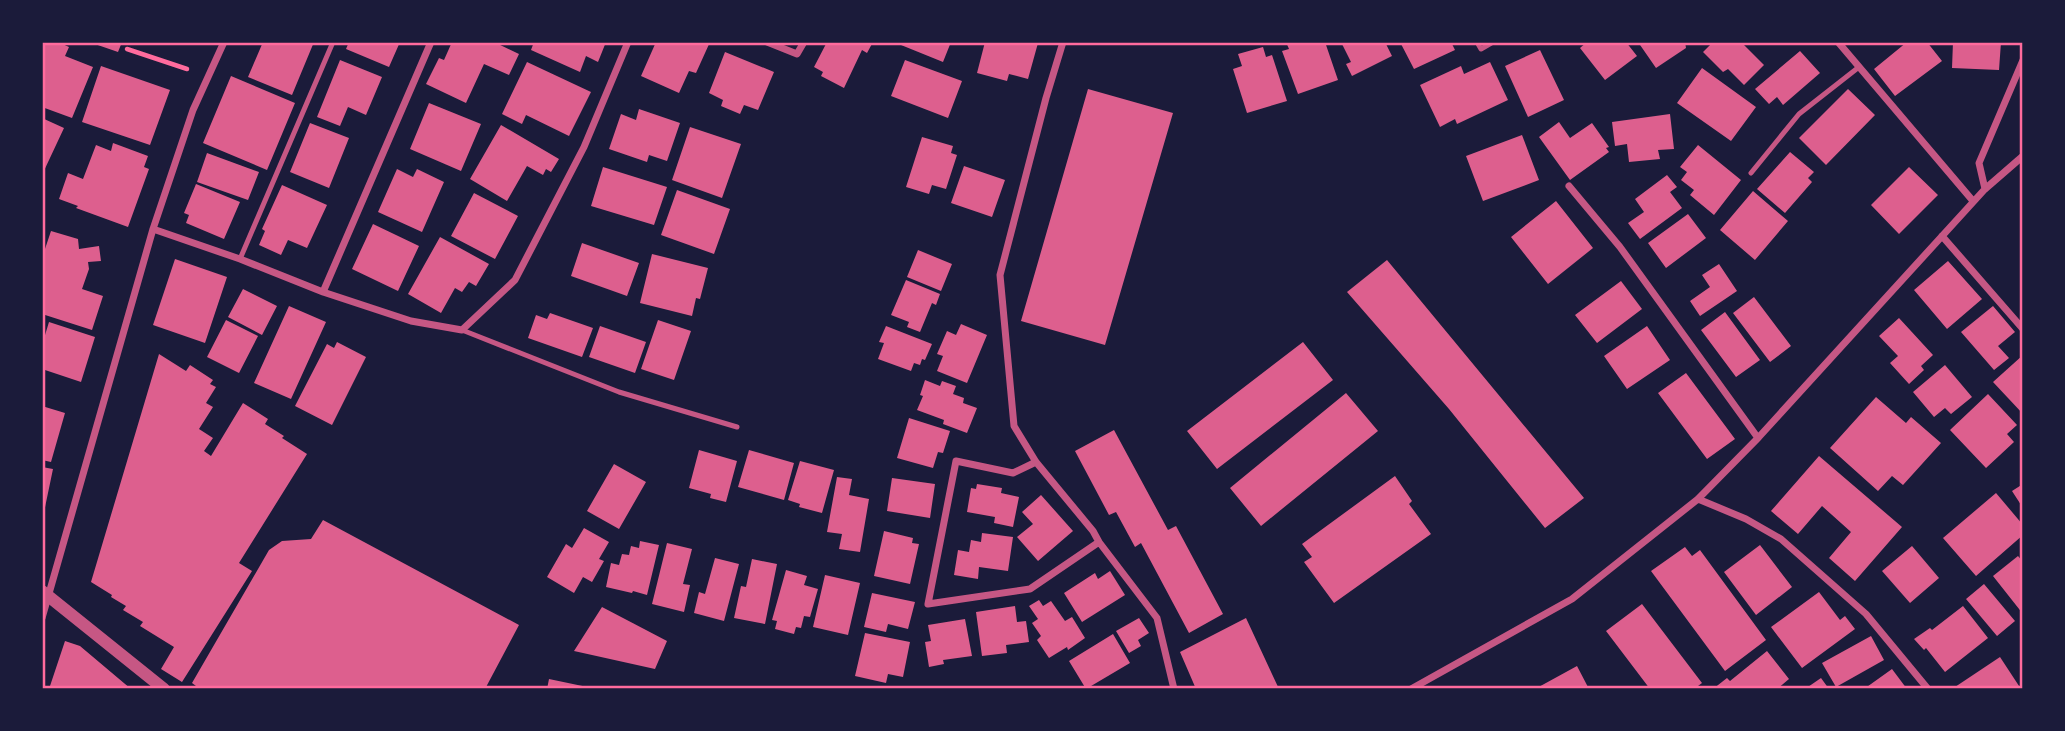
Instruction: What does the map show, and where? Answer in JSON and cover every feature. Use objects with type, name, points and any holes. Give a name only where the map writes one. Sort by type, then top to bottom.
[{"type":"street","points":[[42,618],[45,593],[153,229],[193,110],[224,42]]},
{"type":"street","points":[[323,292],[431,42]]},
{"type":"street","points":[[153,229],[240,258],[323,292],[411,321],[462,330],[515,280],[584,147],[628,42]]},
{"type":"street","points":[[766,42],[797,54],[804,42]]},
{"type":"street","points":[[1063,42],[1000,275],[1014,426],[1036,463],[1093,531],[1157,618],[1174,689]]},
{"type":"street","points":[[1838,42],[1973,201]]},
{"type":"street","points":[[1985,188],[1979,163],[2023,60]]},
{"type":"street","points":[[1412,689],[1572,599],[1698,499],[1758,438],[1985,188],[2023,156]]},
{"type":"street","points":[[1569,186],[1620,247],[1758,438]]},
{"type":"street","points":[[1941,236],[2023,330]]},
{"type":"street","points":[[1036,463],[1013,473],[957,461],[928,604],[1030,589],[1099,542]]},
{"type":"street","points":[[1698,499],[1746,519],[1782,539],[1866,614],[1928,689]]},
{"type":"street","points":[[45,593],[164,689]]},
{"type":"lane","points":[[240,258],[333,42]]},
{"type":"lane","points":[[1477,42],[1481,48],[1493,42]]},
{"type":"lane","points":[[1751,173],[1799,114],[1858,67]]},
{"type":"lane","points":[[462,330],[619,392],[737,427]]},
{"type":"path","points":[[127,49],[190,70]]},
{"type":"building","points":[[42,42],[58,42],[69,47],[65,56],[93,67],[72,118],[42,107]]},
{"type":"building","points":[[89,42],[122,42],[118,52]]},
{"type":"building","points":[[263,42],[314,42],[292,95],[248,77]]},
{"type":"building","points":[[349,42],[400,42],[389,67],[346,49]]},
{"type":"building","points":[[452,42],[494,42],[519,54],[509,75],[484,64],[466,103],[426,84],[439,58],[444,60]]},
{"type":"building","points":[[534,42],[606,42],[598,62],[586,56],[580,72],[531,50]]},
{"type":"building","points":[[656,42],[710,42],[696,73],[689,71],[679,93],[641,76]]},
{"type":"building","points":[[827,42],[873,42],[867,53],[862,50],[844,88],[821,76],[823,72],[814,67]]},
{"type":"building","points":[[902,42],[951,42],[943,62],[901,45]]},
{"type":"building","points":[[985,42],[1038,43],[1028,79],[1009,74],[1007,81],[977,73]]},
{"type":"building","points":[[1286,42],[1325,42],[1338,80],[1298,94],[1282,51],[1289,49]]},
{"type":"building","points":[[1341,42],[1385,42],[1392,56],[1352,76],[1346,64],[1351,62]]},
{"type":"building","points":[[1400,42],[1451,42],[1455,50],[1414,69]]},
{"type":"building","points":[[1587,42],[1626,42],[1637,56],[1605,80],[1580,48]]},
{"type":"building","points":[[1638,42],[1685,42],[1686,48],[1656,68]]},
{"type":"building","points":[[1713,42],[1741,42],[1764,65],[1744,85],[1728,69],[1723,72],[1703,52]]},
{"type":"building","points":[[1907,42],[1927,42],[1942,61],[1895,96],[1874,69]]},
{"type":"building","points":[[1953,42],[2001,42],[1999,70],[1952,68]]},
{"type":"building","points":[[1263,47],[1266,57],[1272,55],[1287,101],[1247,113],[1233,69],[1242,66],[1238,54]]},
{"type":"building","points":[[1540,50],[1564,100],[1528,117],[1505,66]]},
{"type":"building","points":[[1800,51],[1820,73],[1783,105],[1777,97],[1769,104],[1755,89]]},
{"type":"building","points":[[725,52],[774,72],[758,110],[744,105],[740,114],[721,106],[723,100],[709,93]]},
{"type":"building","points":[[340,60],[382,77],[366,115],[348,107],[340,126],[317,117]]},
{"type":"building","points":[[905,60],[962,81],[948,118],[891,96]]},
{"type":"building","points":[[527,62],[591,92],[569,136],[526,115],[522,124],[502,114]]},
{"type":"building","points":[[1490,62],[1508,100],[1457,124],[1455,119],[1440,127],[1420,85],[1461,66],[1464,74]]},
{"type":"building","points":[[101,66],[170,90],[150,145],[82,122]]},
{"type":"building","points":[[1702,68],[1756,107],[1731,141],[1677,103]]},
{"type":"building","points":[[231,76],[295,103],[267,170],[203,143]]},
{"type":"building","points":[[1088,89],[1173,113],[1105,345],[1021,321]]},
{"type":"building","points":[[1848,89],[1875,115],[1826,165],[1799,138]]},
{"type":"building","points":[[429,103],[481,124],[461,171],[410,149]]},
{"type":"building","points":[[639,109],[680,123],[667,161],[649,155],[647,162],[609,149],[621,114],[636,120]]},
{"type":"building","points":[[1670,114],[1674,149],[1658,150],[1660,159],[1629,162],[1627,144],[1615,146],[1612,122]]},
{"type":"building","points":[[42,118],[64,128],[42,175]]},
{"type":"building","points":[[1559,122],[1570,138],[1592,123],[1609,147],[1606,148],[1609,152],[1570,180],[1539,137]]},
{"type":"building","points":[[310,123],[349,138],[329,188],[290,172]]},
{"type":"building","points":[[501,125],[559,159],[551,172],[546,169],[543,175],[527,166],[507,201],[470,179]]},
{"type":"building","points":[[690,127],[741,144],[722,198],[672,180]]},
{"type":"building","points":[[1522,135],[1539,180],[1483,201],[1466,156]]},
{"type":"building","points":[[922,137],[953,146],[951,153],[957,155],[946,189],[932,185],[929,194],[906,187]]},
{"type":"building","points":[[113,143],[148,156],[144,167],[149,169],[128,227],[59,199],[68,173],[83,179],[96,145],[111,151]]},
{"type":"building","points":[[1698,145],[1741,180],[1714,215],[1690,195],[1694,190],[1681,180],[1687,172],[1680,167]]},
{"type":"building","points":[[1790,152],[1814,172],[1808,178],[1812,182],[1785,213],[1757,189]]},
{"type":"building","points":[[207,153],[259,172],[248,200],[197,182]]},
{"type":"building","points":[[964,166],[1005,180],[992,217],[951,203]]},
{"type":"building","points":[[603,167],[667,187],[654,225],[591,206]]},
{"type":"building","points":[[1909,167],[1938,195],[1899,234],[1871,205]]},
{"type":"building","points":[[397,169],[413,177],[417,169],[444,182],[422,232],[378,212]]},
{"type":"building","points":[[1667,175],[1677,187],[1670,192],[1682,208],[1640,239],[1628,223],[1644,212],[1635,199]]},
{"type":"building","points":[[196,184],[240,202],[224,239],[186,223],[189,215],[184,213]]},
{"type":"building","points":[[282,185],[327,205],[307,248],[288,240],[281,255],[259,245],[265,231],[262,229]]},
{"type":"building","points":[[677,190],[730,209],[714,254],[661,235]]},
{"type":"building","points":[[1753,191],[1788,221],[1755,260],[1720,230]]},
{"type":"building","points":[[474,193],[518,216],[495,259],[451,236]]},
{"type":"building","points":[[1556,201],[1593,248],[1548,284],[1511,237]]},
{"type":"building","points":[[1688,214],[1706,238],[1666,268],[1648,243]]},
{"type":"building","points":[[373,224],[419,246],[398,291],[352,269]]},
{"type":"building","points":[[51,231],[78,239],[79,249],[99,246],[101,261],[88,262],[89,269],[82,289],[103,296],[92,330],[42,314],[42,258]]},
{"type":"building","points":[[440,237],[489,264],[476,286],[469,282],[462,292],[455,288],[441,313],[408,294]]},
{"type":"building","points":[[582,243],[639,263],[627,296],[571,276]]},
{"type":"building","points":[[918,250],[952,264],[941,291],[907,277]]},
{"type":"building","points":[[652,254],[708,268],[700,299],[696,298],[692,316],[640,303]]},
{"type":"building","points":[[175,259],[227,277],[205,343],[153,325]]},
{"type":"building","points":[[1387,260],[1584,498],[1545,528],[1449,409],[1347,292]]},
{"type":"building","points":[[1948,261],[1982,299],[1947,329],[1914,290]]},
{"type":"building","points":[[1719,264],[1737,291],[1700,316],[1690,301],[1710,287],[1702,275]]},
{"type":"building","points":[[906,280],[940,294],[936,305],[932,303],[920,332],[907,327],[909,322],[891,315]]},
{"type":"building","points":[[1621,281],[1642,309],[1597,343],[1575,315]]},
{"type":"building","points":[[243,289],[277,306],[262,335],[228,317]]},
{"type":"building","points":[[1754,297],[1791,346],[1770,362],[1733,313]]},
{"type":"building","points":[[289,306],[326,322],[291,399],[254,383]]},
{"type":"building","points":[[1993,306],[2015,332],[1998,346],[2009,358],[1994,370],[1961,332]]},
{"type":"building","points":[[1725,312],[1760,360],[1736,377],[1701,330]]},
{"type":"building","points":[[550,313],[593,328],[582,357],[528,338],[536,315],[547,319]]},
{"type":"building","points":[[1899,318],[1933,355],[1921,366],[1924,370],[1909,384],[1890,363],[1898,356],[1879,336]]},
{"type":"building","points":[[226,320],[258,336],[239,373],[207,357]]},
{"type":"building","points":[[658,320],[691,331],[674,380],[641,369]]},
{"type":"building","points":[[49,322],[95,337],[81,382],[42,369],[42,345]]},
{"type":"building","points":[[961,324],[987,335],[967,383],[937,371],[943,356],[937,354],[947,331],[956,335]]},
{"type":"building","points":[[600,326],[646,342],[635,373],[589,357]]},
{"type":"building","points":[[886,326],[932,344],[920,365],[914,363],[911,371],[878,359],[884,343],[879,342]]},
{"type":"building","points":[[1647,326],[1670,360],[1627,389],[1604,356]]},
{"type":"building","points":[[337,342],[366,357],[332,425],[295,406],[327,344],[334,348]]},
{"type":"building","points":[[1303,342],[1333,380],[1217,469],[1187,431]]},
{"type":"building","points":[[159,354],[186,371],[190,365],[213,380],[210,384],[216,387],[206,403],[213,407],[199,429],[213,438],[204,451],[211,456],[243,403],[268,419],[265,424],[284,436],[282,438],[307,454],[239,563],[252,571],[182,682],[161,669],[174,647],[140,626],[143,622],[123,610],[126,606],[91,582]]},
{"type":"building","points":[[2023,355],[2023,414],[1993,382]]},
{"type":"building","points":[[1945,365],[1972,397],[1951,414],[1945,408],[1934,417],[1913,392]]},
{"type":"building","points":[[1686,373],[1735,439],[1707,459],[1658,393]]},
{"type":"building","points":[[925,380],[940,386],[942,381],[956,386],[953,394],[964,398],[963,403],[977,408],[967,433],[943,424],[944,420],[917,410],[923,396],[920,395]]},
{"type":"building","points":[[1346,393],[1378,431],[1261,526],[1230,488]]},
{"type":"building","points":[[1988,394],[2017,425],[2007,434],[2014,442],[1986,468],[1950,430]]},
{"type":"building","points":[[1876,397],[1906,423],[1911,417],[1941,443],[1903,485],[1892,476],[1878,491],[1830,448]]},
{"type":"building","points":[[42,406],[65,413],[51,462],[42,460]]},
{"type":"building","points":[[909,418],[950,431],[943,453],[938,452],[933,468],[897,458]]},
{"type":"building","points":[[1114,430],[1168,530],[1176,526],[1223,614],[1189,633],[1141,543],[1135,547],[1116,512],[1109,515],[1075,451]]},
{"type":"building","points":[[699,450],[737,461],[726,502],[710,498],[711,494],[689,488]]},
{"type":"building","points":[[749,450],[794,463],[784,500],[738,487]]},
{"type":"building","points":[[1819,456],[1902,527],[1855,581],[1829,558],[1851,532],[1822,506],[1798,534],[1771,511]]},
{"type":"building","points":[[800,461],[834,470],[822,513],[799,507],[800,504],[788,500]]},
{"type":"building","points":[[614,464],[646,482],[619,529],[587,511]]},
{"type":"building","points":[[42,467],[53,469],[43,517],[42,517]]},
{"type":"building","points":[[1395,476],[1412,501],[1409,504],[1431,534],[1334,603],[1304,562],[1312,557],[1302,544]]},
{"type":"building","points":[[837,477],[852,479],[849,495],[869,499],[860,552],[839,549],[842,534],[827,532]]},
{"type":"building","points":[[892,478],[935,484],[930,518],[887,511]]},
{"type":"building","points":[[977,484],[1002,488],[1001,493],[1019,497],[1013,527],[994,523],[995,517],[967,512],[971,488],[976,489]]},
{"type":"building","points":[[2023,484],[2023,508],[2012,491]]},
{"type":"building","points":[[1996,493],[2023,525],[2023,535],[1976,576],[1943,538]]},
{"type":"building","points":[[1041,495],[1073,531],[1038,561],[1017,537],[1033,524],[1022,512]]},
{"type":"building","points":[[323,520],[519,625],[485,689],[200,689],[192,683],[269,550],[282,541],[311,539]]},
{"type":"building","points":[[584,528],[609,542],[599,559],[604,561],[592,582],[583,577],[574,593],[547,577],[566,544],[572,548]]},
{"type":"building","points":[[884,531],[913,538],[912,543],[919,544],[910,584],[874,576]]},
{"type":"building","points":[[982,533],[1013,537],[1008,571],[979,567],[978,579],[954,575],[958,550],[969,552],[971,540],[981,542]]},
{"type":"building","points":[[640,541],[659,545],[647,595],[606,587],[611,563],[619,565],[622,554],[629,555],[631,546],[639,548]]},
{"type":"building","points":[[667,543],[692,549],[683,584],[690,585],[684,612],[652,604]]},
{"type":"building","points":[[1760,545],[1792,587],[1756,615],[1724,572]]},
{"type":"building","points":[[1912,546],[1939,578],[1910,603],[1882,571]]},
{"type":"building","points":[[1685,547],[1692,556],[1700,550],[1766,640],[1725,671],[1651,571]]},
{"type":"building","points":[[2018,556],[2023,562],[2023,614],[1993,576]]},
{"type":"building","points":[[715,558],[739,564],[724,621],[694,613],[699,592],[705,594]]},
{"type":"building","points":[[752,559],[777,564],[765,624],[734,618],[741,586],[746,587]]},
{"type":"building","points":[[786,570],[807,576],[804,585],[818,589],[810,617],[804,616],[801,628],[796,627],[794,634],[775,629],[777,621],[772,620]]},
{"type":"building","points":[[1110,571],[1125,595],[1082,622],[1064,593],[1095,573],[1098,579]]},
{"type":"building","points":[[825,575],[860,583],[848,635],[813,627]]},
{"type":"building","points":[[1984,584],[2015,621],[1997,636],[1966,599]]},
{"type":"building","points":[[1819,592],[1840,620],[1845,616],[1855,629],[1802,668],[1771,627]]},
{"type":"building","points":[[872,593],[915,602],[908,629],[888,624],[886,632],[864,627]]},
{"type":"building","points":[[1039,600],[1043,606],[1051,601],[1065,621],[1072,617],[1085,638],[1068,650],[1067,647],[1049,658],[1037,640],[1041,636],[1032,623],[1038,619],[1029,606]]},
{"type":"building","points":[[1642,604],[1702,683],[1694,689],[1650,689],[1606,631]]},
{"type":"building","points":[[1015,606],[1017,622],[1026,621],[1029,642],[1006,645],[1007,653],[982,656],[976,612]]},
{"type":"building","points":[[1963,606],[1988,638],[1945,672],[1926,648],[1924,650],[1914,639],[1930,628],[1932,630]]},
{"type":"building","points":[[602,607],[667,641],[655,669],[574,651]]},
{"type":"building","points":[[1139,618],[1149,633],[1138,640],[1141,646],[1129,653],[1116,631]]},
{"type":"building","points":[[1246,618],[1279,689],[1196,689],[1180,652]]},
{"type":"building","points":[[965,619],[972,656],[943,660],[944,664],[929,667],[925,642],[931,641],[928,625]]},
{"type":"building","points":[[865,633],[910,642],[903,677],[888,674],[886,683],[855,676]]},
{"type":"building","points":[[1113,634],[1130,663],[1086,689],[1069,661]]},
{"type":"building","points":[[1871,636],[1884,660],[1836,687],[1822,663]]},
{"type":"building","points":[[65,641],[80,646],[131,689],[49,689]]},
{"type":"building","points":[[1767,651],[1789,679],[1777,689],[1713,689],[1727,678],[1730,681]]},
{"type":"building","points":[[2000,657],[2021,689],[1952,689]]},
{"type":"building","points":[[1577,666],[1589,689],[1535,689]]},
{"type":"building","points":[[1892,669],[1907,689],[1864,689]]},
{"type":"building","points":[[1821,678],[1829,689],[1805,689]]},
{"type":"building","points":[[549,679],[592,688],[592,689],[547,689]]}]
